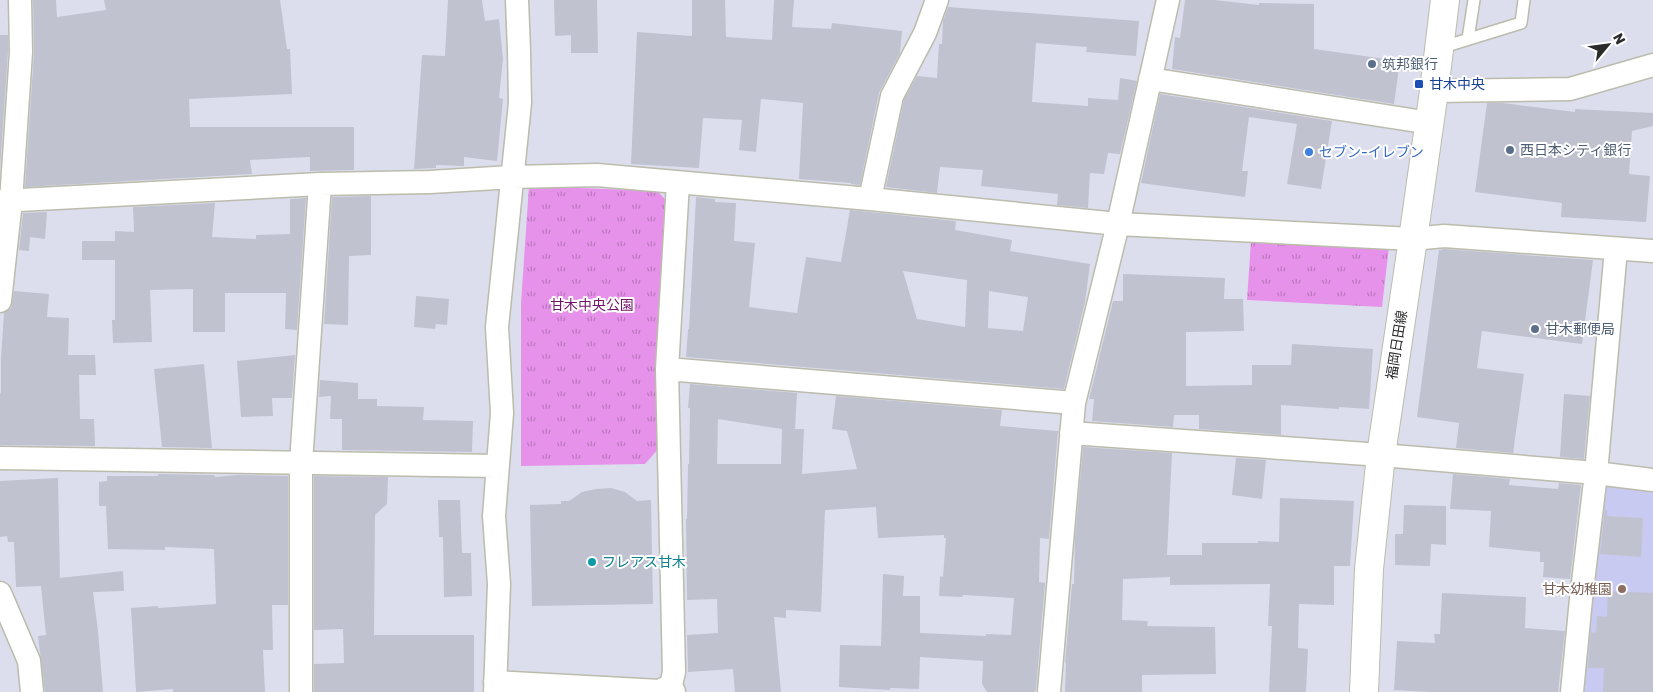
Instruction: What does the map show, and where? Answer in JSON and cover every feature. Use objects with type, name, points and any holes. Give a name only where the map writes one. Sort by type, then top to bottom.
[{"type":"main road","name":"福岡日田線","points":[[1364,692],[1369,569],[1381,455],[1414,239],[1445,0]]},
{"type":"street","points":[[0,300],[5,201],[21,52],[20,0]]},
{"type":"street","points":[[517,0],[520,103],[497,328],[502,413],[494,516],[499,584],[495,687],[660,691],[673,688],[666,369],[678,183]]},
{"type":"street","points":[[870,199],[892,96],[925,34],[938,0]]},
{"type":"street","points":[[1049,692],[1074,403],[1118,224],[1168,0]]},
{"type":"street","points":[[1439,0],[1445,0]]},
{"type":"street","points":[[1434,91],[1570,89],[1653,65]]},
{"type":"street","points":[[1150,79],[1430,123]]},
{"type":"street","points":[[5,201],[320,184],[430,182],[512,177],[596,175],[870,199],[1118,224],[1414,239],[1444,236],[1653,251]]},
{"type":"street","points":[[301,692],[301,463],[320,184]]},
{"type":"street","points":[[1572,692],[1596,473],[1616,249]]},
{"type":"street","points":[[666,369],[1074,403]]},
{"type":"street","points":[[1071,434],[1381,455],[1596,473],[1653,480]]},
{"type":"street","points":[[0,458],[497,466]]},
{"type":"street","points":[[0,594],[29,661],[32,692]]},
{"type":"lane","points":[[1468,39],[1474,0]]},
{"type":"lane","points":[[1439,48],[1521,22],[1524,0]]},
{"type":"shaded area","name":"甘木幼稚園","points":[[1603,480],[1653,485],[1653,692],[1579,692]]},
{"type":"green space","name":"甘木中央公園","points":[[529,186],[657,191],[665,199],[660,447],[645,464],[521,466],[521,303]]},
{"type":"green space","points":[[1251,241],[1389,247],[1382,307],[1247,300]]},
{"type":"building","points":[[33,0],[56,0],[57,17],[106,10],[104,0],[280,0],[287,49],[290,49],[292,94],[189,99],[190,127],[354,127],[354,170],[310,171],[310,157],[250,160],[252,174],[25,187],[34,53]]},
{"type":"building","points":[[448,0],[482,0],[485,21],[499,19],[503,59],[499,98],[503,99],[497,161],[464,157],[464,166],[436,165],[436,168],[414,169],[422,55],[445,56]]},
{"type":"building","points":[[554,0],[597,0],[598,53],[571,53],[571,35],[555,36]]},
{"type":"building","points":[[692,0],[725,0],[726,37],[772,40],[774,0],[794,0],[792,27],[831,29],[832,23],[902,31],[900,53],[879,93],[860,185],[799,179],[803,103],[761,99],[756,152],[739,150],[742,120],[703,118],[699,168],[631,164],[637,32],[692,36]]},
{"type":"building","points":[[1185,0],[1214,0],[1259,5],[1259,3],[1314,4],[1314,49],[1400,61],[1394,104],[1172,69],[1175,37],[1180,38]]},
{"type":"building","points":[[948,7],[1139,21],[1136,56],[1086,52],[1087,47],[1036,43],[1032,102],[1088,106],[1088,98],[1118,100],[1120,78],[1137,81],[1120,154],[1108,153],[1104,174],[1090,173],[1088,208],[1057,205],[1058,194],[981,186],[983,170],[940,167],[937,193],[886,187],[904,100],[917,76],[937,78],[939,44],[942,44],[943,21]]},
{"type":"building","points":[[0,35],[8,35],[8,52],[0,169]]},
{"type":"building","points":[[1160,94],[1332,121],[1321,189],[1287,184],[1297,124],[1249,117],[1242,171],[1248,171],[1245,197],[1141,183]]},
{"type":"building","points":[[1487,103],[1503,103],[1575,112],[1575,109],[1653,113],[1653,126],[1632,131],[1629,174],[1650,176],[1646,222],[1561,217],[1562,203],[1475,192]]},
{"type":"building","points":[[371,196],[371,255],[349,256],[348,325],[324,324],[332,197]]},
{"type":"building","points":[[696,197],[715,199],[715,202],[736,203],[734,241],[755,243],[749,307],[797,313],[806,257],[841,262],[850,210],[956,221],[955,230],[1012,240],[1010,251],[1090,264],[1085,302],[1064,389],[686,357]],"holes":[[[903,271],[967,280],[965,327],[917,319]],[[989,291],[1028,297],[1023,331],[988,328]]]},
{"type":"building","points":[[306,198],[297,330],[285,329],[286,293],[225,293],[225,332],[193,332],[193,289],[150,290],[152,342],[113,343],[112,320],[115,320],[115,260],[82,260],[82,241],[115,241],[115,231],[134,232],[133,207],[215,203],[212,237],[256,239],[256,235],[290,234],[290,199]]},
{"type":"building","points":[[47,212],[45,239],[30,237],[29,251],[19,250],[23,213]]},
{"type":"building","points":[[1439,250],[1593,260],[1582,344],[1482,331],[1477,368],[1524,374],[1513,453],[1456,448],[1459,423],[1417,417]]},
{"type":"building","points":[[1123,274],[1225,278],[1224,299],[1243,299],[1244,331],[1186,332],[1186,386],[1252,385],[1252,365],[1291,365],[1292,344],[1373,349],[1369,409],[1281,405],[1281,435],[1199,429],[1199,415],[1174,415],[1173,427],[1092,421],[1094,399],[1089,399],[1113,301],[1123,301]]},
{"type":"building","points":[[14,291],[49,294],[47,317],[69,318],[68,355],[95,355],[96,375],[79,375],[80,419],[94,419],[95,446],[0,445],[1,358],[4,313],[11,308]]},
{"type":"building","points":[[416,296],[449,299],[447,325],[436,324],[435,329],[414,327]]},
{"type":"building","points":[[295,355],[292,398],[272,398],[273,416],[241,417],[237,361]]},
{"type":"building","points":[[204,364],[212,448],[162,447],[154,369]]},
{"type":"building","points":[[320,380],[358,383],[358,399],[377,399],[377,406],[424,407],[423,420],[473,421],[472,452],[342,450],[342,419],[330,419],[331,396],[319,397]]},
{"type":"building","points":[[690,384],[797,393],[795,429],[804,429],[802,474],[857,469],[847,431],[832,429],[836,396],[1002,410],[1000,426],[1058,431],[1049,539],[1040,538],[1039,582],[1045,583],[1036,690],[1034,692],[987,692],[982,684],[983,661],[920,657],[919,689],[890,688],[890,690],[839,687],[840,645],[881,646],[883,574],[904,576],[903,596],[920,596],[920,633],[986,636],[986,634],[1011,635],[1014,598],[963,595],[962,597],[939,596],[940,576],[943,577],[946,538],[944,538],[944,535],[878,538],[876,507],[825,510],[821,612],[786,610],[786,618],[774,617],[781,692],[735,692],[733,669],[688,672],[687,635],[718,633],[717,599],[687,600],[686,519],[690,408],[688,408]],"holes":[[[718,419],[782,429],[781,464],[717,464]]]},
{"type":"building","points":[[1564,394],[1590,396],[1584,459],[1560,457]]},
{"type":"building","points":[[1083,447],[1172,453],[1167,555],[1202,555],[1202,543],[1279,542],[1280,498],[1354,501],[1350,566],[1334,566],[1334,605],[1299,604],[1298,648],[1308,649],[1306,692],[1269,692],[1272,626],[1268,626],[1270,584],[1170,585],[1170,577],[1123,579],[1122,620],[1148,621],[1147,626],[1215,627],[1216,674],[1142,675],[1142,692],[1065,692],[1065,663],[1072,584],[1074,584],[1075,539]]},
{"type":"building","points":[[1236,458],[1266,460],[1262,499],[1232,495]]},
{"type":"building","points":[[158,474],[214,475],[215,477],[238,475],[288,476],[288,605],[272,605],[273,650],[263,650],[265,692],[173,692],[173,689],[136,692],[131,608],[216,604],[214,549],[165,547],[165,550],[108,549],[106,506],[99,506],[99,482],[107,481],[107,476],[158,476]]},
{"type":"building","points":[[1453,474],[1510,479],[1509,485],[1558,489],[1559,483],[1581,485],[1570,579],[1543,577],[1544,562],[1540,562],[1540,552],[1489,547],[1491,511],[1450,509]]},
{"type":"building","points":[[314,476],[388,477],[387,504],[375,515],[374,635],[474,635],[474,692],[314,692],[314,664],[344,663],[343,629],[314,630]]},
{"type":"building","points":[[58,478],[60,578],[123,571],[124,591],[93,592],[103,692],[45,692],[38,636],[46,635],[41,586],[16,587],[14,542],[8,542],[7,536],[0,537],[0,481]]},
{"type":"building","name":"フレアス甘木","points":[[611,488],[625,492],[637,501],[651,500],[653,604],[532,606],[530,505],[561,504],[561,501],[569,501],[582,492]]},
{"type":"building","points":[[438,500],[460,500],[462,553],[471,553],[472,596],[444,597],[443,537],[439,537]]},
{"type":"building","points":[[1404,505],[1446,506],[1446,545],[1431,544],[1430,566],[1395,565],[1395,534],[1403,534]]},
{"type":"building","points":[[1605,510],[1607,510],[1607,516],[1643,518],[1641,557],[1600,554]]},
{"type":"building","points":[[1608,591],[1653,593],[1653,692],[1603,692],[1604,668],[1588,668],[1591,632],[1596,633],[1597,616],[1607,617]]},
{"type":"building","points":[[1442,593],[1526,597],[1525,628],[1565,631],[1558,692],[1429,692],[1394,690],[1397,641],[1435,643],[1434,634],[1440,634]]},
{"type":"place","name":"筑邦銀行","points":[[1372,64]]},
{"type":"place","name":"甘木中央","points":[[1419,84]]},
{"type":"place","name":"西日本シティ銀行","points":[[1510,150]]},
{"type":"place","name":"セブン-イレブン","points":[[1309,152]]},
{"type":"place","name":"甘木郵便局","points":[[1535,329]]},
{"type":"place","name":"フレアス甘木","points":[[592,562]]},
{"type":"place","name":"甘木幼稚園","points":[[1622,589]]}]
